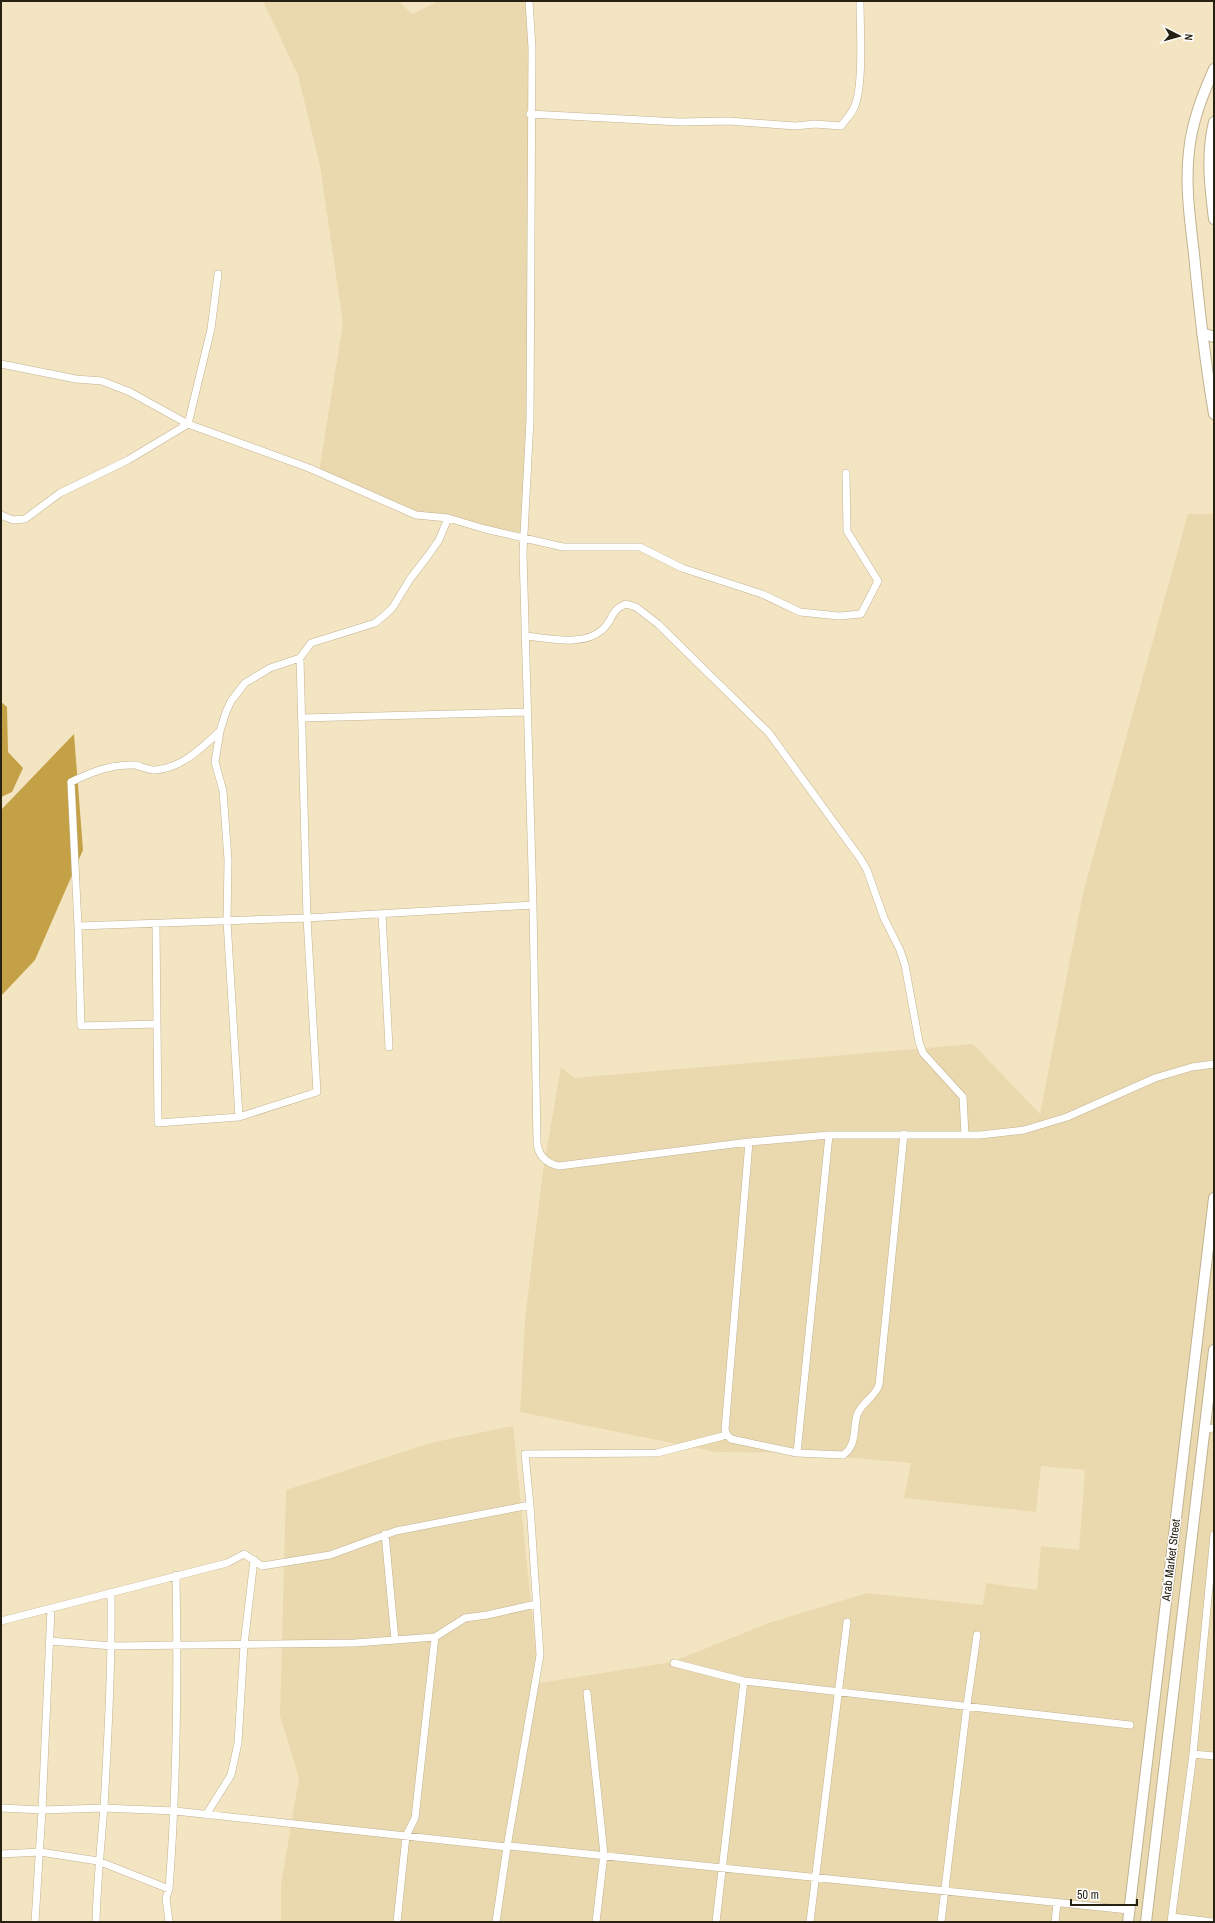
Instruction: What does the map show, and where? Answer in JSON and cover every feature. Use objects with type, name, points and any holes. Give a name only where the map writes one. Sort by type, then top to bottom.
[{"type":"main road","points":[[1214,69],[1203,93],[1194,122],[1188,166],[1189,202],[1202,333],[1210,365],[1214,414]]},
{"type":"main road","points":[[1214,122],[1209,150],[1209,167],[1214,219]]},
{"type":"main road","points":[[1202,333],[1214,337]]},
{"type":"main road","name":"Arab Market Street","points":[[1128,1922],[1214,1198]]},
{"type":"main road","points":[[1146,1922],[1209,1428],[1214,1350]]},
{"type":"street","points":[[529,1],[532,48],[530,114],[530,420],[523,537],[533,905],[536,1142],[539,1154],[553,1165],[565,1166],[749,1142],[829,1135],[965,1135],[1009,1132],[1039,1127],[1080,1112],[1155,1078],[1214,1064]]},
{"type":"street","points":[[530,114],[680,122],[729,121],[794,126],[841,126],[854,109],[857,98],[860,67],[860,1]]},
{"type":"street","points":[[1,515],[13,520],[25,519],[60,493],[128,460],[188,424],[211,329],[218,274]]},
{"type":"street","points":[[1,364],[76,379],[102,381],[130,392],[188,424],[308,468],[416,515],[448,518],[485,529],[563,547],[640,547],[682,568],[762,594],[800,612],[839,616],[861,614],[878,581],[847,531],[846,473]]},
{"type":"street","points":[[156,924],[158,1123],[239,1116],[317,1092],[307,918],[300,658],[310,643],[375,622],[385,615],[393,607],[410,579],[431,551],[448,518]]},
{"type":"street","points":[[526,636],[577,640],[586,638],[603,629],[618,607],[626,604],[636,607],[658,624],[769,733],[860,858],[867,870],[884,918],[906,965],[919,1042],[923,1053],[963,1097],[965,1135]]},
{"type":"street","points":[[239,1116],[228,921],[228,853],[223,791],[216,762],[220,731],[230,701],[245,683],[270,668],[300,658]]},
{"type":"street","points":[[302,718],[527,712]]},
{"type":"street","points":[[157,1024],[81,1026],[71,782],[96,770],[115,765],[137,766],[154,770],[171,767],[197,752],[220,731]]},
{"type":"street","points":[[78,926],[307,918],[533,905]]},
{"type":"street","points":[[382,914],[389,1047]]},
{"type":"street","points":[[749,1142],[725,1425],[727,1435],[731,1439],[797,1453],[843,1454],[848,1452],[853,1442],[857,1414],[873,1395],[879,1385],[904,1134]]},
{"type":"street","points":[[797,1453],[829,1135]]},
{"type":"street","points":[[496,1922],[507,1847],[540,1655],[525,1454],[656,1453],[727,1435]]},
{"type":"street","points":[[1,1621],[227,1563],[244,1554],[262,1566],[330,1555],[396,1531],[530,1505]]},
{"type":"street","points":[[385,1534],[395,1640]]},
{"type":"street","points":[[1212,1922],[1172,1919],[1193,1754],[1212,1582],[1214,1535]]},
{"type":"street","points":[[206,1815],[231,1775],[238,1743],[244,1645],[254,1560]]},
{"type":"street","points":[[169,1922],[166,1898],[169,1889],[175,1811],[178,1646],[176,1575]]},
{"type":"street","points":[[96,1922],[98,1861],[104,1808],[112,1646],[111,1592]]},
{"type":"street","points":[[50,1641],[112,1646],[178,1646],[355,1643],[435,1637],[465,1618],[487,1615],[536,1604]]},
{"type":"street","points":[[35,1922],[40,1852],[51,1609]]},
{"type":"street","points":[[810,1922],[847,1622]]},
{"type":"street","points":[[941,1922],[967,1705],[977,1635]]},
{"type":"street","points":[[397,1922],[406,1836],[415,1818],[435,1637]]},
{"type":"street","points":[[674,1663],[744,1681],[838,1690],[1130,1725]]},
{"type":"street","points":[[716,1922],[744,1681]]},
{"type":"street","points":[[587,1693],[604,1854],[596,1922]]},
{"type":"street","points":[[1193,1754],[1214,1756]]},
{"type":"street","points":[[1,1808],[42,1810],[104,1808],[175,1811],[507,1847],[510,1846],[604,1854],[1129,1910]]},
{"type":"street","points":[[1,1854],[40,1852],[98,1861],[169,1889]]},
{"type":"street","points":[[1055,1922],[1057,1903]]},
{"type":"shaded area","points":[[263,1],[399,1],[412,14],[435,3],[434,1],[529,1],[530,420],[523,537],[416,515],[319,472],[343,323],[320,166],[298,75]]},
{"type":"shaded area","points":[[1188,514],[1214,514],[1214,1922],[281,1922],[281,1885],[299,1778],[280,1716],[286,1490],[430,1443],[513,1426],[539,1683],[672,1662],[769,1623],[867,1593],[983,1605],[986,1583],[1037,1590],[1041,1546],[1079,1550],[1085,1470],[1041,1466],[1036,1512],[904,1498],[911,1463],[797,1453],[716,1452],[520,1412],[525,1319],[543,1171],[561,1067],[574,1078],[973,1044],[1040,1114],[1083,893]]},
{"type":"shaded area","points":[[1,702],[7,707],[8,752],[23,768],[12,792],[1,797]]},
{"type":"shaded area","points":[[74,734],[83,850],[35,960],[1,996],[1,810]]}]
